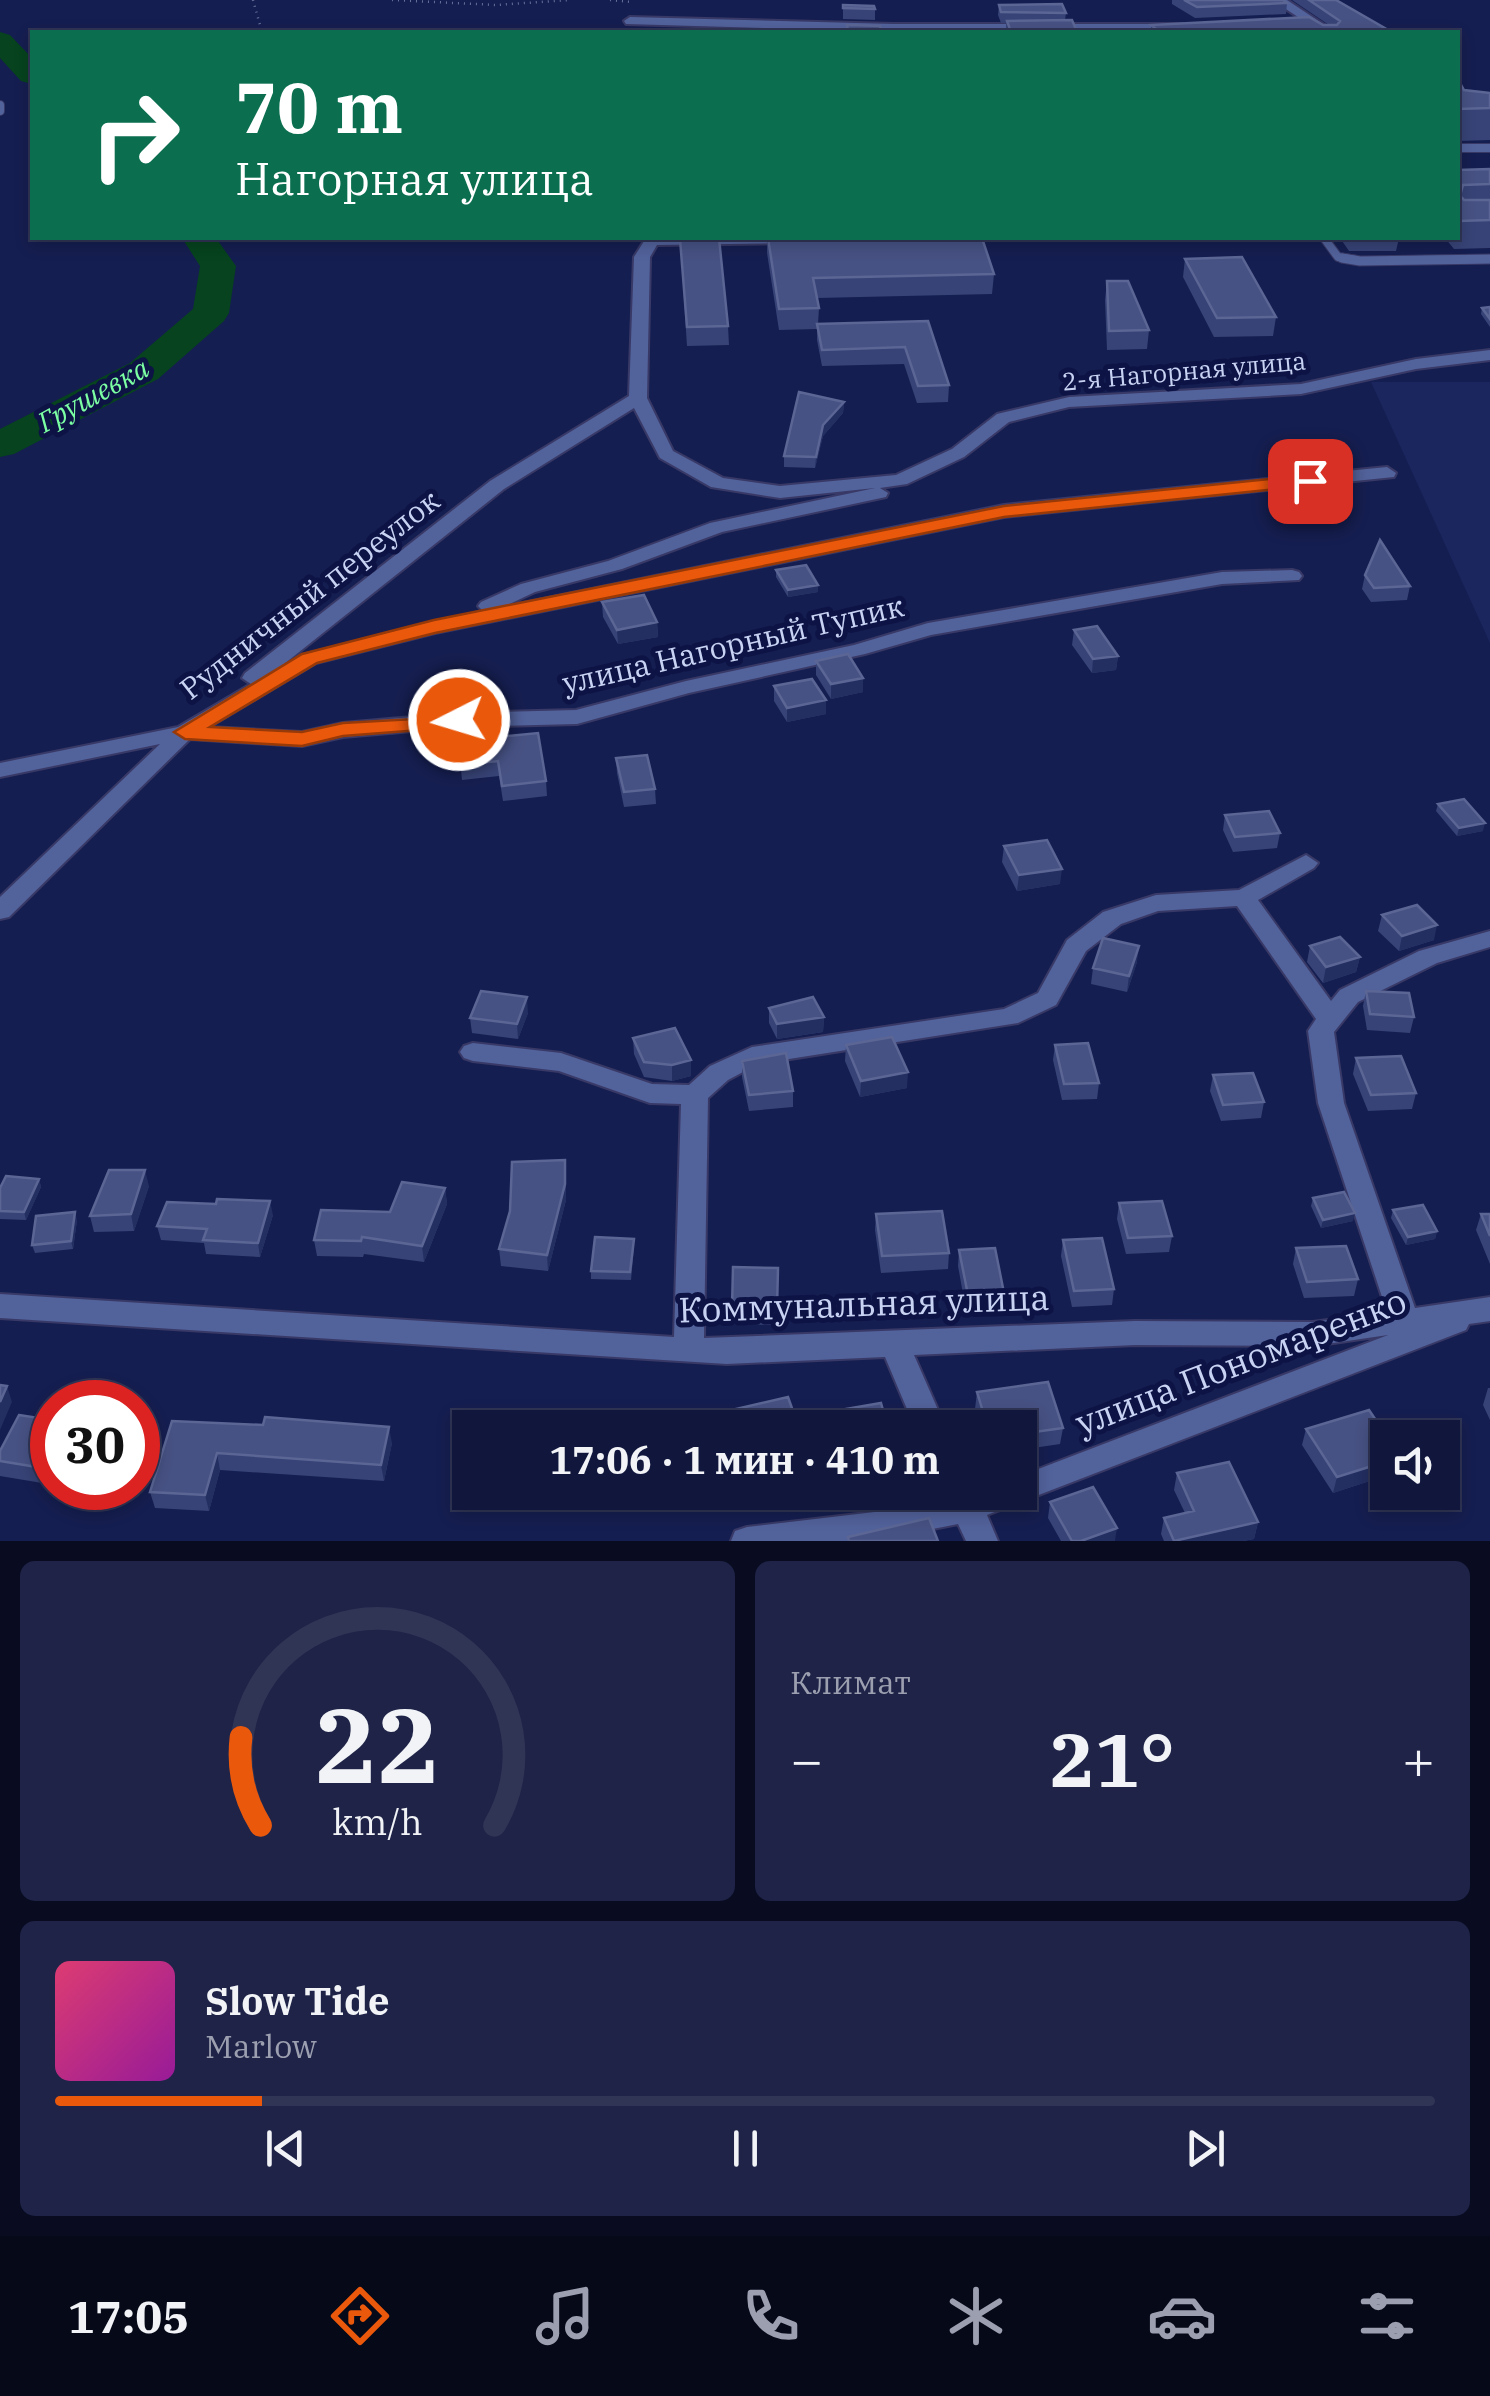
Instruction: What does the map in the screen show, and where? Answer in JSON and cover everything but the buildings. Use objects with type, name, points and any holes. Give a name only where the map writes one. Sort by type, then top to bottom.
[{"type":"street","points":[[1278,0],[1327,30]]},
{"type":"street","points":[[628,27],[644,3]]},
{"type":"street","points":[[1292,22],[1310,20]]},
{"type":"street","points":[[628,27],[927,30]]},
{"type":"street","points":[[1166,30],[1201,28]]},
{"type":"street","points":[[638,398],[642,258],[650,240]]},
{"type":"street","name":"2-я Нагорная улица","points":[[638,398],[666,454],[718,482],[780,492],[900,480],[958,452],[1003,418],[1068,402],[1301,389],[1416,364],[1490,355]]},
{"type":"street","name":"Рудничный переулок","points":[[0,911],[185,732],[497,485],[638,398]]},
{"type":"street","points":[[0,770],[185,732],[309,659],[434,627],[1004,512],[1387,473]]},
{"type":"street","points":[[434,627],[528,588],[615,565],[718,527],[876,495],[900,480]]},
{"type":"street","name":"улица Нагорный Тупик","points":[[185,732],[302,739],[343,730],[459,720],[577,717],[686,687],[858,650],[928,629],[1222,578],[1292,576]]},
{"type":"street","points":[[689,1350],[696,1096],[719,1073],[752,1056],[1009,1017],[1047,998],[1076,946],[1112,918],[1156,903],[1244,898],[1306,862]]},
{"type":"street","points":[[1244,898],[1330,1020]]},
{"type":"street","points":[[1405,1321],[1331,1103],[1320,1030],[1348,996],[1428,957],[1490,940]]},
{"type":"street","points":[[473,1052],[561,1062],[650,1093],[696,1096]]},
{"type":"street","name":"Коммунальная улица","points":[[0,1306],[727,1352],[1135,1333],[1313,1334],[1490,1309]]},
{"type":"street","name":"улица Пономаренко","points":[[1037,1483],[1490,1309]]},
{"type":"street","points":[[894,1344],[923,1410]]},
{"type":"street","name":"улица Пономаренко","points":[[748,1541],[840,1532],[931,1510]]},
{"type":"street","points":[[968,1510],[982,1541]]},
{"type":"lane","points":[[1460,148],[1490,148]]},
{"type":"lane","points":[[1325,240],[1338,257],[1360,261],[1490,259]]},
{"type":"path","points":[[253,0],[261,30]]},
{"type":"path","points":[[392,0],[496,5],[570,0]]},
{"type":"path","points":[[610,0],[644,3]]},
{"type":"shaded area","points":[[1371,382],[1490,382],[1490,643]]},
{"type":"waterway","name":"Грушевка","points":[[0,41],[30,73]]},
{"type":"waterway","name":"Грушевка","points":[[0,445],[144,371],[211,313],[218,266],[200,240]]},
{"type":"route","points":[[459,720],[343,730],[302,739],[185,732],[309,659],[434,627],[1004,512],[1310,481]]}]
